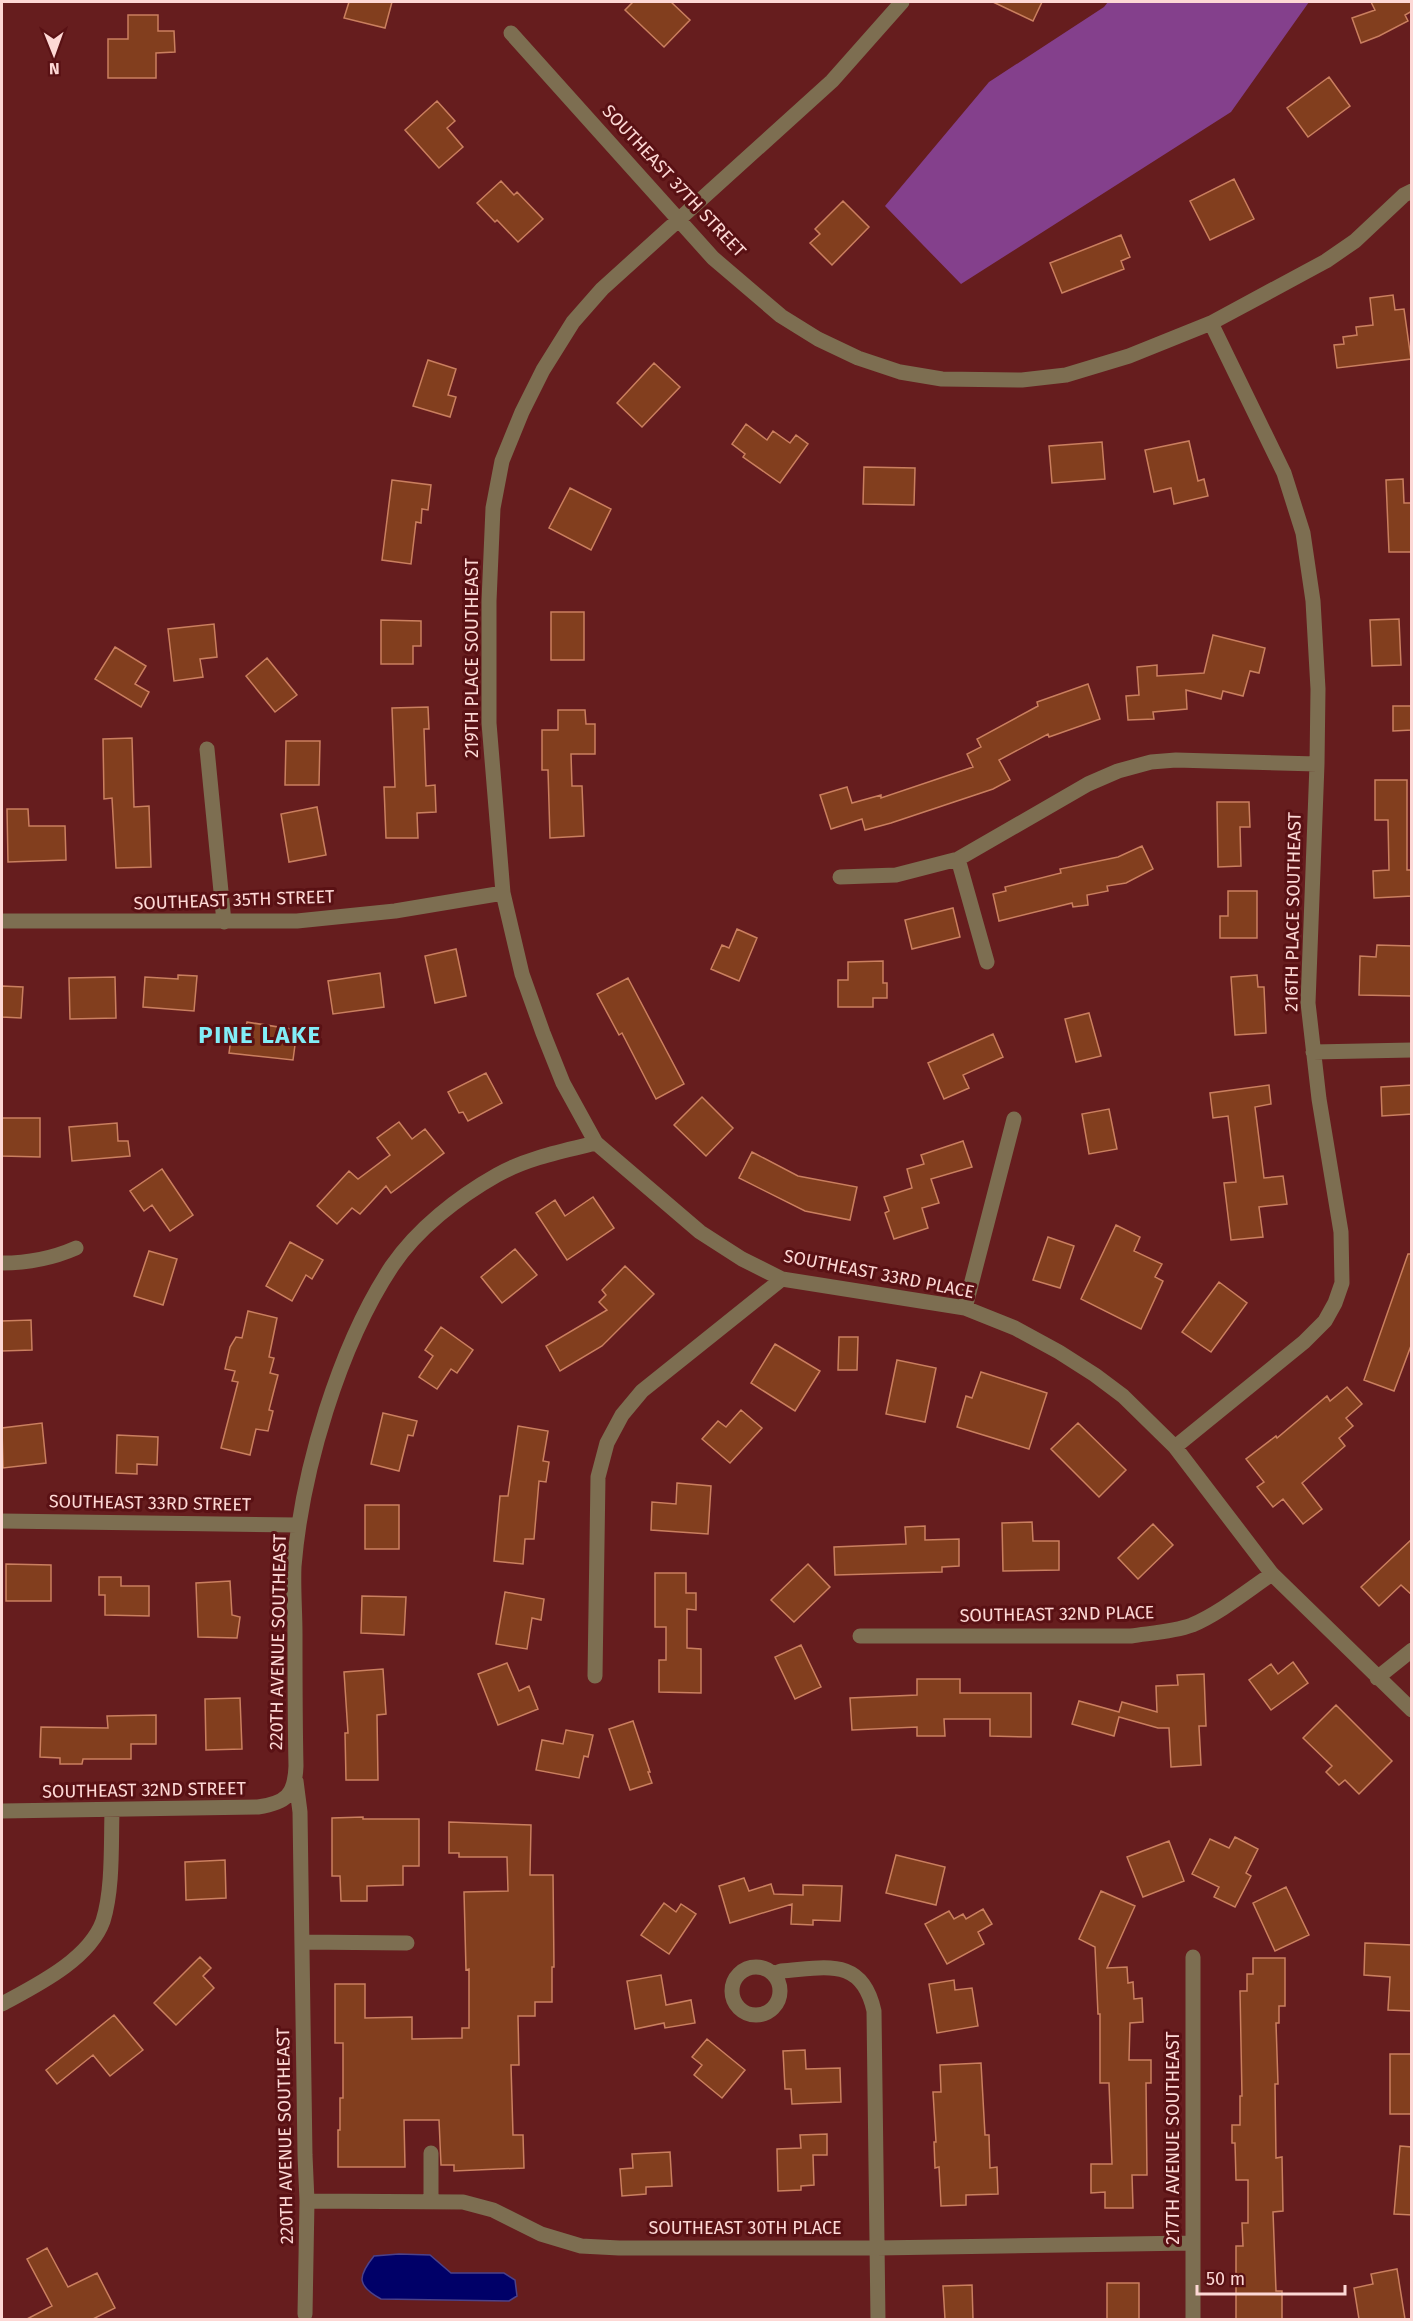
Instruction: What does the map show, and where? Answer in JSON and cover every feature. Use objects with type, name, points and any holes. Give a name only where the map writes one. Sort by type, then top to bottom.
[{"type":"street","name":"219TH PLACE SOUTHEAST","points":[[596,1143],[563,1083],[543,1033],[522,974],[503,893],[489,723],[489,601],[493,508],[502,461],[522,412],[543,370],[573,322],[602,289],[832,81],[902,2]]},
{"type":"street","name":"SOUTHEAST 37TH STREET","points":[[511,33],[713,258],[781,315],[818,339],[858,358],[900,372],[942,379],[987,381],[1066,375],[1129,356],[1211,323],[1326,261],[1355,241],[1412,190]]},
{"type":"street","name":"216TH PLACE SOUTHEAST","points":[[1175,1448],[1304,1342],[1325,1321],[1335,1304],[1342,1283],[1341,1232],[1319,1099],[1308,1003],[1318,689],[1313,601],[1303,533],[1284,473],[1211,323]]},
{"type":"street","points":[[207,749],[224,922]]},
{"type":"street","points":[[840,877],[896,875],[958,859],[1088,784],[1118,771],[1151,762],[1176,760],[1317,764]]},
{"type":"street","points":[[958,859],[987,962]]},
{"type":"street","name":"SOUTHEAST 35TH STREET","points":[[2,921],[308,920],[395,911],[503,893]]},
{"type":"street","points":[[1313,1052],[1412,1050]]},
{"type":"street","points":[[965,1308],[1014,1119]]},
{"type":"street","name":"SOUTHEAST 33RD PLACE","points":[[596,1143],[700,1232],[742,1259],[782,1279],[965,1308],[1015,1328],[1059,1352],[1123,1396],[1175,1448],[1272,1574]]},
{"type":"street","name":"220TH AVENUE SOUTHEAST","points":[[305,2314],[307,2201],[304,2144],[300,1812],[295,1777],[294,1569],[304,1493],[331,1395],[364,1312],[393,1264],[423,1230],[460,1199],[499,1174],[540,1157],[596,1143]]},
{"type":"street","points":[[2,1263],[38,1261],[56,1257],[76,1248]]},
{"type":"street","points":[[595,1676],[598,1477],[607,1443],[622,1415],[642,1391],[782,1279]]},
{"type":"street","name":"SOUTHEAST 33RD STREET","points":[[2,1521],[298,1525]]},
{"type":"street","points":[[1272,1574],[1412,1710]]},
{"type":"street","name":"SOUTHEAST 32ND PLACE","points":[[860,1636],[1131,1636],[1157,1633],[1190,1626],[1204,1619],[1272,1574]]},
{"type":"street","points":[[1377,1678],[1412,1650]]},
{"type":"street","name":"220TH AVENUE SOUTHEAST","points":[[285,1799],[292,1790],[295,1777]]},
{"type":"street","name":"SOUTHEAST 32ND STREET","points":[[2,1811],[258,1808],[285,1799]]},
{"type":"street","points":[[2,2004],[44,1982],[77,1956],[93,1939],[102,1922],[108,1899],[112,1811]]},
{"type":"street","points":[[302,1942],[406,1943]]},
{"type":"street","name":"217TH AVENUE SOUTHEAST","points":[[1193,1957],[1191,2243],[1193,2319]]},
{"type":"street","points":[[773,1974],[781,1971],[835,1968],[849,1971],[861,1980],[870,1993],[874,2011],[878,2319]]},
{"type":"street","points":[[431,2202],[432,2153]]},
{"type":"street","name":"SOUTHEAST 30TH PLACE","points":[[307,2201],[463,2202],[493,2210],[541,2234],[581,2246],[619,2248],[877,2248],[1191,2243]]},
{"type":"shaded area","points":[[1108,2],[1309,2],[1231,112],[961,284],[885,206],[989,82],[1104,7]]},
{"type":"shaded area","points":[[430,2255],[451,2273],[504,2273],[515,2280],[517,2296],[509,2301],[381,2299],[367,2290],[362,2275],[374,2256]]},
{"type":"building","points":[[349,2],[392,2],[385,28],[344,18]]},
{"type":"building","points":[[633,2],[671,2],[690,20],[664,47],[625,10]]},
{"type":"building","points":[[993,2],[1042,2],[1033,21]]},
{"type":"building","points":[[1371,2],[1412,2],[1412,11],[1405,15],[1408,21],[1361,43],[1352,18],[1375,10]]},
{"type":"building","points":[[128,15],[158,15],[158,31],[174,31],[175,52],[156,53],[156,78],[108,78],[108,39],[128,39]]},
{"type":"building","points":[[1329,77],[1350,106],[1308,137],[1287,108]]},
{"type":"building","points":[[437,101],[455,121],[447,128],[463,147],[439,168],[405,130]]},
{"type":"building","points":[[1234,179],[1254,219],[1210,240],[1190,201]]},
{"type":"building","points":[[501,181],[514,195],[517,192],[543,219],[518,242],[477,203]]},
{"type":"building","points":[[843,201],[869,227],[832,265],[810,243],[820,234],[815,229]]},
{"type":"building","points":[[1121,235],[1130,257],[1121,261],[1124,269],[1062,293],[1050,263]]},
{"type":"building","points":[[1393,295],[1395,310],[1404,309],[1411,359],[1337,368],[1334,345],[1344,344],[1343,337],[1357,335],[1356,327],[1373,325],[1370,298]]},
{"type":"building","points":[[428,360],[456,369],[448,395],[456,397],[450,417],[413,406]]},
{"type":"building","points":[[654,363],[680,387],[642,427],[617,403]]},
{"type":"building","points":[[746,424],[767,440],[773,431],[790,443],[796,435],[808,444],[780,483],[743,457],[745,454],[732,444]]},
{"type":"building","points":[[1189,441],[1198,481],[1204,479],[1208,496],[1174,504],[1171,488],[1154,492],[1145,450]]},
{"type":"building","points":[[1102,442],[1105,479],[1052,483],[1049,446]]},
{"type":"building","points":[[864,467],[915,468],[914,505],[863,504]]},
{"type":"building","points":[[1403,479],[1404,503],[1412,503],[1412,552],[1389,552],[1386,480]]},
{"type":"building","points":[[392,480],[431,485],[428,510],[422,509],[421,523],[416,522],[411,564],[382,560]]},
{"type":"building","points":[[570,488],[611,509],[591,550],[549,528]]},
{"type":"building","points":[[551,612],[584,612],[584,660],[551,660]]},
{"type":"building","points":[[1399,619],[1401,665],[1372,666],[1370,620]]},
{"type":"building","points":[[381,620],[421,621],[421,646],[413,646],[413,664],[381,664]]},
{"type":"building","points":[[214,624],[217,657],[200,659],[203,677],[174,681],[168,629]]},
{"type":"building","points":[[1213,635],[1265,648],[1259,673],[1250,671],[1243,696],[1223,691],[1221,699],[1186,690],[1187,709],[1153,712],[1154,719],[1128,720],[1126,696],[1139,695],[1137,667],[1157,665],[1157,676],[1204,673]]},
{"type":"building","points":[[115,647],[146,666],[135,684],[149,692],[141,707],[95,679]]},
{"type":"building","points":[[267,658],[297,695],[275,712],[246,676]]},
{"type":"building","points":[[1088,684],[1100,719],[1049,737],[1048,734],[999,760],[1010,780],[993,789],[891,823],[865,830],[862,819],[831,829],[820,795],[847,787],[852,803],[881,795],[881,798],[973,767],[967,754],[981,747],[977,739],[1038,706],[1037,702]]},
{"type":"building","points":[[1393,706],[1412,706],[1412,730],[1393,731]]},
{"type":"building","points":[[428,707],[429,729],[424,729],[426,786],[435,785],[436,812],[417,813],[418,838],[386,838],[384,787],[395,787],[392,708]]},
{"type":"building","points":[[558,710],[585,710],[586,724],[595,724],[595,754],[571,754],[572,786],[582,786],[584,836],[550,838],[548,770],[542,770],[542,730],[558,730]]},
{"type":"building","points":[[132,738],[134,807],[149,806],[151,867],[116,868],[112,798],[104,799],[103,739]]},
{"type":"building","points":[[286,741],[320,741],[319,785],[285,785]]},
{"type":"building","points":[[1375,780],[1407,780],[1407,870],[1412,870],[1412,896],[1374,898],[1373,871],[1389,870],[1388,820],[1375,820]]},
{"type":"building","points":[[1217,802],[1249,802],[1250,827],[1240,827],[1241,866],[1218,867]]},
{"type":"building","points":[[317,807],[326,855],[289,862],[281,814]]},
{"type":"building","points":[[7,809],[28,809],[29,826],[65,826],[66,860],[8,862]]},
{"type":"building","points":[[1142,846],[1153,869],[1126,883],[1107,886],[1108,891],[1087,895],[1088,905],[1073,907],[1072,903],[999,921],[993,894],[1006,891],[1005,887],[1061,873],[1060,869],[1118,857]]},
{"type":"building","points":[[1228,891],[1257,891],[1257,938],[1220,938],[1220,916],[1228,916]]},
{"type":"building","points":[[953,908],[960,937],[912,949],[905,920]]},
{"type":"building","points":[[737,929],[757,938],[739,981],[711,969],[722,945],[729,948]]},
{"type":"building","points":[[1377,945],[1412,946],[1412,996],[1359,995],[1360,956],[1376,957]]},
{"type":"building","points":[[456,949],[466,996],[435,1003],[425,956]]},
{"type":"building","points":[[883,961],[883,983],[887,983],[887,998],[873,998],[873,1007],[838,1007],[838,980],[848,980],[848,962]]},
{"type":"building","points":[[380,973],[384,1007],[333,1014],[328,981]]},
{"type":"building","points":[[178,975],[197,976],[194,1011],[143,1007],[145,977],[178,979]]},
{"type":"building","points":[[1257,975],[1258,987],[1264,987],[1266,1033],[1235,1035],[1231,977]]},
{"type":"building","points":[[115,977],[116,1018],[70,1019],[69,978]]},
{"type":"building","points":[[628,978],[684,1084],[656,1099],[622,1033],[619,1035],[597,994]]},
{"type":"building","points":[[2,986],[23,987],[21,1018],[2,1017]]},
{"type":"building","points":[[1089,1013],[1101,1056],[1076,1062],[1065,1019]]},
{"type":"building","points":[[247,1022],[297,1030],[293,1060],[229,1053],[233,1025],[246,1027]]},
{"type":"building","points":[[993,1034],[1003,1057],[963,1075],[969,1088],[944,1099],[928,1063]]},
{"type":"building","points":[[486,1073],[502,1103],[468,1121],[463,1112],[459,1113],[448,1092]]},
{"type":"building","points":[[1269,1085],[1271,1104],[1255,1107],[1264,1178],[1283,1176],[1287,1204],[1259,1207],[1263,1237],[1231,1240],[1224,1183],[1236,1182],[1228,1116],[1213,1118],[1210,1093]]},
{"type":"building","points":[[1412,1085],[1412,1114],[1382,1116],[1381,1087]]},
{"type":"building","points":[[702,1097],[733,1128],[706,1156],[674,1125]]},
{"type":"building","points":[[1109,1109],[1117,1149],[1089,1154],[1082,1114]]},
{"type":"building","points":[[2,1118],[40,1118],[40,1157],[2,1156]]},
{"type":"building","points":[[399,1122],[412,1139],[425,1129],[444,1153],[391,1193],[386,1186],[360,1214],[352,1208],[337,1224],[317,1206],[349,1171],[358,1179],[390,1155],[377,1138]]},
{"type":"building","points":[[117,1123],[118,1141],[128,1141],[130,1156],[72,1161],[69,1127]]},
{"type":"building","points":[[963,1141],[972,1167],[931,1179],[939,1203],[922,1208],[928,1228],[894,1239],[885,1213],[889,1211],[884,1197],[912,1188],[907,1169],[924,1164],[921,1155]]},
{"type":"building","points":[[752,1152],[798,1176],[857,1187],[850,1220],[805,1211],[739,1178]]},
{"type":"building","points":[[162,1169],[193,1215],[170,1231],[152,1205],[144,1211],[130,1191]]},
{"type":"building","points":[[593,1197],[614,1228],[567,1260],[536,1213],[555,1200],[565,1216]]},
{"type":"building","points":[[1116,1225],[1140,1237],[1134,1251],[1162,1264],[1155,1277],[1163,1281],[1141,1329],[1081,1299]]},
{"type":"building","points":[[1048,1237],[1074,1246],[1060,1288],[1033,1280]]},
{"type":"building","points":[[290,1242],[323,1260],[312,1279],[306,1275],[292,1301],[266,1286]]},
{"type":"building","points":[[515,1249],[537,1275],[502,1303],[481,1277]]},
{"type":"building","points":[[149,1251],[177,1259],[163,1305],[134,1296]]},
{"type":"building","points":[[1408,1254],[1412,1254],[1412,1343],[1394,1391],[1364,1380]]},
{"type":"building","points":[[625,1266],[654,1294],[602,1346],[560,1371],[546,1346],[607,1310],[599,1302],[606,1295],[602,1290]]},
{"type":"building","points":[[1219,1282],[1247,1303],[1211,1352],[1182,1332]]},
{"type":"building","points":[[248,1311],[277,1318],[269,1357],[274,1358],[270,1373],[278,1375],[269,1410],[273,1411],[268,1431],[256,1429],[250,1455],[221,1448],[238,1382],[232,1381],[235,1371],[225,1369],[230,1347],[236,1337],[242,1338]]},
{"type":"building","points":[[31,1320],[32,1350],[2,1351],[2,1321]]},
{"type":"building","points":[[441,1327],[473,1350],[457,1373],[451,1369],[437,1389],[419,1377],[433,1356],[425,1350]]},
{"type":"building","points":[[839,1337],[858,1337],[857,1370],[838,1370]]},
{"type":"building","points":[[775,1344],[820,1371],[795,1411],[751,1383]]},
{"type":"building","points":[[897,1360],[936,1368],[925,1422],[886,1414]]},
{"type":"building","points":[[981,1372],[1047,1393],[1029,1449],[957,1427],[966,1396],[972,1398]]},
{"type":"building","points":[[1347,1387],[1362,1404],[1346,1418],[1353,1426],[1339,1438],[1345,1446],[1302,1483],[1322,1509],[1303,1524],[1283,1499],[1273,1507],[1257,1487],[1264,1482],[1246,1459],[1276,1436],[1277,1438],[1327,1396],[1330,1401]]},
{"type":"building","points":[[741,1410],[762,1428],[730,1463],[702,1439],[718,1421],[726,1427]]},
{"type":"building","points":[[383,1413],[417,1421],[413,1436],[408,1435],[399,1471],[371,1464]]},
{"type":"building","points":[[42,1423],[46,1463],[3,1468],[2,1428]]},
{"type":"building","points":[[1078,1423],[1126,1470],[1099,1497],[1051,1449]]},
{"type":"building","points":[[518,1426],[548,1431],[543,1461],[549,1462],[546,1482],[539,1481],[534,1539],[525,1539],[523,1564],[494,1561],[500,1496],[508,1496]]},
{"type":"building","points":[[117,1435],[158,1437],[157,1465],[137,1464],[137,1474],[116,1473]]},
{"type":"building","points":[[677,1483],[711,1486],[708,1534],[651,1530],[652,1502],[676,1504]]},
{"type":"building","points":[[365,1505],[399,1505],[399,1549],[365,1549]]},
{"type":"building","points":[[1032,1522],[1033,1541],[1059,1541],[1059,1570],[1003,1571],[1002,1523]]},
{"type":"building","points":[[1153,1524],[1173,1545],[1138,1579],[1118,1558]]},
{"type":"building","points":[[925,1526],[925,1540],[959,1539],[959,1566],[942,1567],[942,1572],[835,1575],[834,1547],[906,1544],[905,1527]]},
{"type":"building","points":[[1412,1539],[1412,1595],[1401,1585],[1379,1606],[1361,1587]]},
{"type":"building","points":[[6,1564],[51,1565],[51,1601],[6,1601]]},
{"type":"building","points":[[808,1564],[830,1587],[794,1622],[771,1600]]},
{"type":"building","points":[[655,1573],[686,1573],[686,1593],[696,1593],[696,1610],[687,1609],[687,1648],[701,1649],[701,1693],[659,1692],[659,1660],[666,1660],[666,1627],[655,1627]]},
{"type":"building","points":[[99,1577],[121,1577],[121,1586],[149,1586],[149,1616],[105,1615],[105,1595],[99,1595]]},
{"type":"building","points":[[230,1581],[232,1615],[240,1617],[237,1638],[198,1637],[196,1583]]},
{"type":"building","points":[[505,1592],[544,1599],[541,1620],[532,1618],[527,1649],[496,1644]]},
{"type":"building","points":[[362,1596],[406,1597],[404,1635],[361,1633]]},
{"type":"building","points":[[801,1645],[821,1687],[795,1699],[775,1657]]},
{"type":"building","points":[[1293,1662],[1308,1683],[1271,1710],[1249,1680],[1271,1664],[1278,1674]]},
{"type":"building","points":[[507,1663],[519,1691],[529,1686],[538,1709],[498,1725],[478,1674]]},
{"type":"building","points":[[383,1669],[386,1714],[377,1715],[378,1780],[346,1780],[345,1733],[348,1733],[344,1672]]},
{"type":"building","points":[[1204,1674],[1206,1726],[1199,1726],[1201,1765],[1171,1767],[1169,1728],[1158,1728],[1119,1717],[1114,1736],[1072,1724],[1079,1701],[1119,1712],[1122,1702],[1157,1712],[1156,1686],[1178,1685],[1177,1675]]},
{"type":"building","points":[[917,1679],[960,1679],[960,1693],[1031,1693],[1031,1737],[990,1736],[990,1719],[944,1719],[945,1736],[917,1736],[917,1727],[852,1730],[850,1698],[917,1695]]},
{"type":"building","points":[[240,1698],[242,1749],[206,1750],[205,1699]]},
{"type":"building","points":[[1336,1705],[1392,1761],[1359,1794],[1345,1780],[1339,1785],[1326,1772],[1332,1766],[1303,1738]]},
{"type":"building","points":[[156,1715],[156,1744],[131,1744],[131,1759],[83,1759],[82,1764],[60,1764],[60,1758],[40,1757],[41,1727],[108,1728],[107,1716]]},
{"type":"building","points":[[633,1721],[652,1783],[630,1790],[609,1729]]},
{"type":"building","points":[[566,1730],[593,1735],[588,1757],[584,1756],[579,1778],[536,1770],[542,1740],[563,1744]]},
{"type":"building","points":[[363,1817],[363,1819],[419,1819],[419,1866],[403,1866],[403,1885],[367,1886],[367,1901],[341,1901],[340,1876],[332,1876],[332,1818]]},
{"type":"building","points":[[449,1822],[531,1825],[530,1875],[553,1875],[552,2002],[535,2002],[535,2016],[518,2016],[519,2065],[511,2065],[513,2135],[523,2135],[524,2168],[454,2171],[454,2165],[441,2165],[439,2120],[404,2120],[405,2167],[338,2167],[340,2098],[343,2098],[343,2043],[335,2043],[335,1984],[365,1984],[365,2018],[412,2017],[412,2039],[462,2038],[462,2028],[469,2028],[469,1969],[466,1970],[464,1892],[508,1891],[507,1857],[459,1857],[459,1853],[449,1853]]},
{"type":"building","points":[[1235,1837],[1258,1849],[1246,1873],[1251,1876],[1235,1907],[1214,1897],[1219,1887],[1192,1874],[1210,1839],[1229,1848]]},
{"type":"building","points":[[1169,1841],[1184,1881],[1143,1897],[1127,1857]]},
{"type":"building","points":[[896,1855],[945,1867],[936,1905],[886,1893]]},
{"type":"building","points":[[225,1860],[226,1898],[186,1900],[185,1862]]},
{"type":"building","points":[[744,1878],[749,1891],[771,1884],[774,1894],[803,1895],[803,1885],[842,1886],[840,1921],[813,1920],[813,1925],[791,1924],[792,1904],[730,1923],[719,1886]]},
{"type":"building","points":[[1286,1887],[1309,1935],[1275,1951],[1253,1903]]},
{"type":"building","points":[[1101,1891],[1135,1906],[1107,1968],[1127,1967],[1128,1983],[1133,1982],[1134,1999],[1142,1998],[1143,2022],[1130,2023],[1129,2060],[1151,2060],[1151,2083],[1146,2083],[1147,2175],[1132,2175],[1133,2208],[1105,2208],[1105,2192],[1091,2193],[1091,2164],[1112,2164],[1109,2083],[1100,2083],[1100,2014],[1098,2014],[1095,1947],[1079,1939]]},
{"type":"building","points":[[664,1903],[676,1912],[681,1904],[696,1914],[669,1954],[641,1935]]},
{"type":"building","points":[[983,1909],[992,1924],[978,1932],[984,1944],[947,1964],[925,1924],[949,1911],[954,1919],[963,1914],[966,1919]]},
{"type":"building","points":[[1365,1943],[1412,1945],[1412,2011],[1388,2010],[1390,1977],[1364,1975]]},
{"type":"building","points":[[200,1957],[211,1968],[203,1976],[214,1988],[176,2025],[154,2003]]},
{"type":"building","points":[[1253,1958],[1285,1958],[1285,2006],[1279,2006],[1279,2023],[1276,2023],[1278,2084],[1275,2084],[1276,2158],[1282,2157],[1283,2211],[1273,2212],[1276,2291],[1282,2291],[1282,2319],[1236,2319],[1236,2246],[1243,2246],[1242,2223],[1248,2223],[1248,2180],[1236,2180],[1232,2125],[1240,2125],[1240,2096],[1242,2096],[1240,1991],[1247,1991],[1247,1974],[1253,1974]]},
{"type":"building","points":[[661,1975],[666,2005],[691,2000],[695,2023],[665,2028],[664,2023],[635,2029],[627,1981]]},
{"type":"building","points":[[954,1980],[955,1990],[972,1988],[978,2026],[937,2033],[929,1984]]},
{"type":"building","points":[[114,2015],[143,2050],[110,2076],[93,2055],[57,2084],[46,2070]]},
{"type":"building","points":[[707,2039],[745,2070],[722,2098],[694,2075],[702,2065],[692,2057]]},
{"type":"building","points":[[805,2050],[806,2069],[840,2068],[841,2102],[792,2104],[791,2089],[785,2089],[783,2051]]},
{"type":"building","points":[[1390,2054],[1412,2054],[1412,2114],[1390,2114]]},
{"type":"building","points":[[981,2063],[985,2135],[989,2135],[990,2168],[997,2167],[998,2194],[966,2195],[966,2205],[941,2206],[939,2167],[935,2168],[933,2092],[941,2092],[940,2065]]},
{"type":"building","points":[[827,2134],[827,2155],[813,2155],[814,2185],[801,2186],[801,2190],[778,2191],[777,2149],[801,2148],[800,2135]]},
{"type":"building","points":[[1400,2146],[1412,2147],[1412,2215],[1394,2214]]},
{"type":"building","points":[[670,2152],[672,2186],[646,2187],[646,2194],[622,2196],[620,2169],[633,2168],[632,2154]]},
{"type":"building","points":[[47,2248],[68,2287],[97,2273],[115,2308],[93,2319],[27,2319],[52,2306],[27,2259]]},
{"type":"building","points":[[1397,2269],[1405,2319],[1359,2319],[1354,2288],[1373,2284],[1371,2274]]},
{"type":"building","points":[[1107,2283],[1139,2283],[1139,2319],[1107,2319]]},
{"type":"building","points":[[972,2285],[973,2319],[945,2319],[943,2286]]},
{"type":"district","name":"PINE LAKE","points":[[260,1035]]}]
